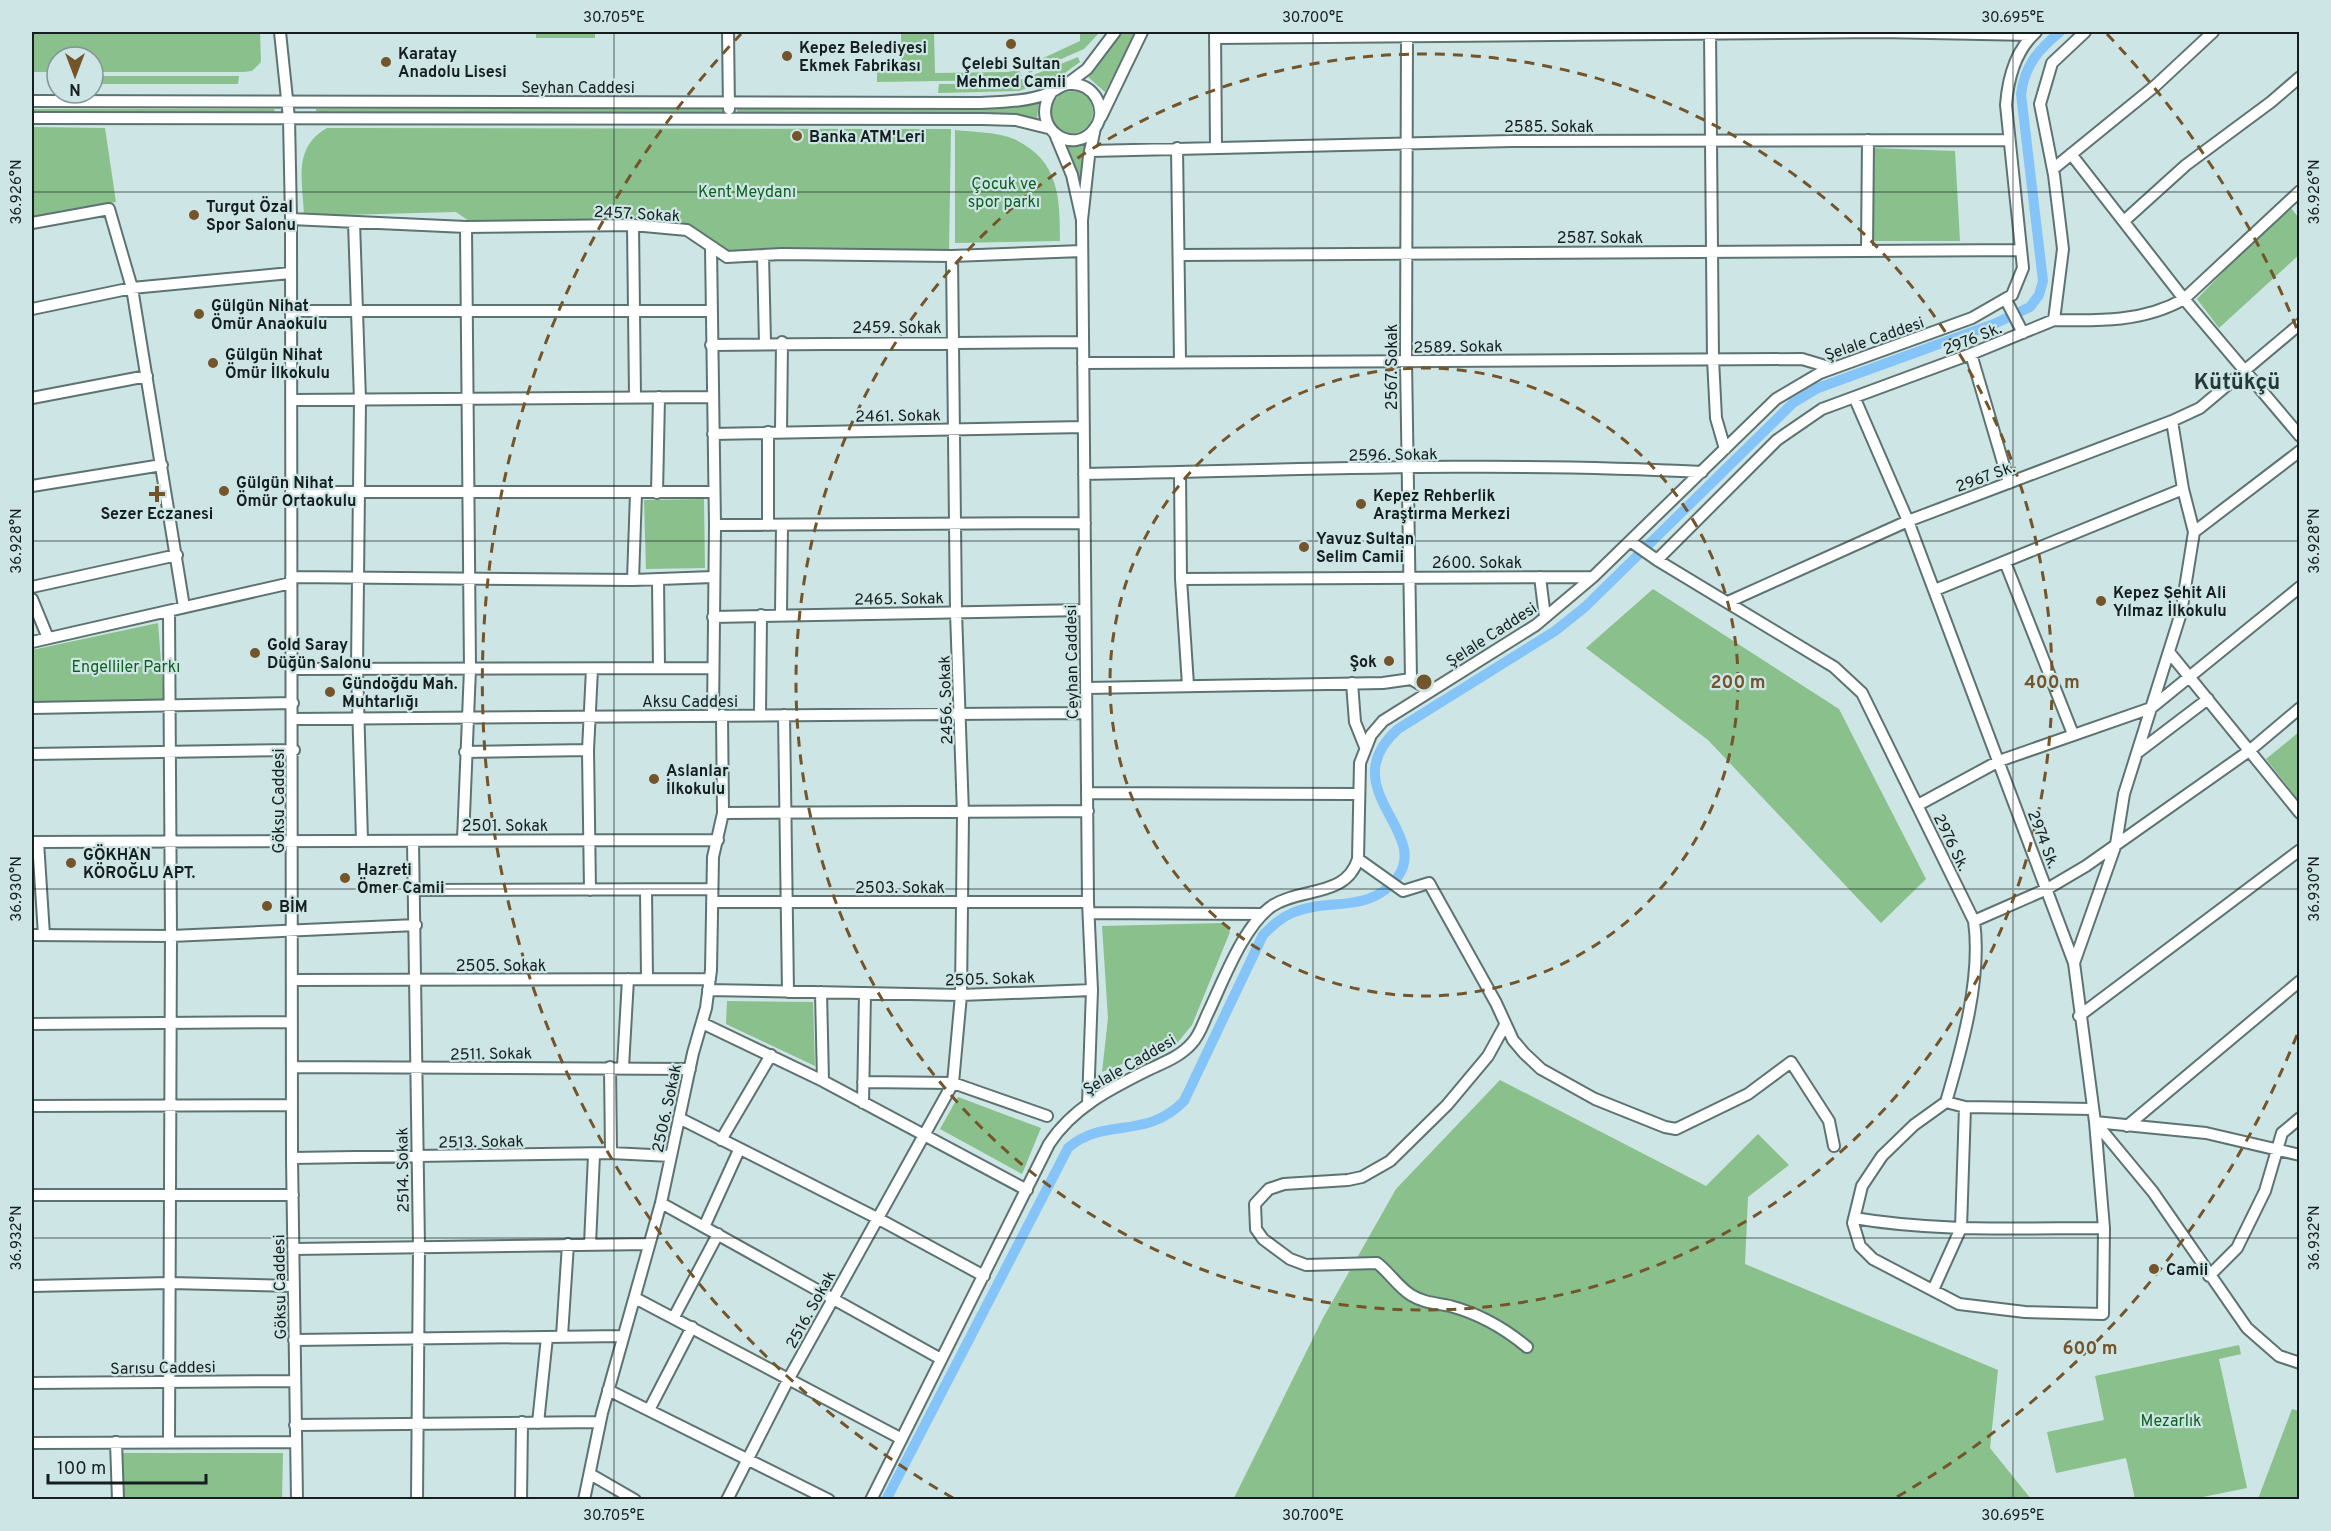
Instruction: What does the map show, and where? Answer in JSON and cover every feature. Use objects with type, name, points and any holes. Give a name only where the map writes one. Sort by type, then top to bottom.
[{"type":"street","name":"Göksu Caddesi","points":[[280,32],[289,118],[291,219],[291,580],[294,750],[292,1158],[297,1500]]},
{"type":"street","points":[[728,32],[729,118]]},
{"type":"street","points":[[1067,84],[1077,84],[1094,93],[1099,101],[1097,124],[1089,135],[1072,140],[1052,131],[1043,111],[1051,93],[1087,69],[1115,32]]},
{"type":"street","name":"Ceyhan Caddesi","points":[[1088,1104],[1092,990],[1087,793],[1082,220],[1090,151],[1097,124],[1142,32]]},
{"type":"street","points":[[1710,32],[1713,359],[1716,418],[1725,449]]},
{"type":"street","points":[[2085,32],[2052,63],[2040,104],[2053,169],[2063,249],[2054,320],[2105,321],[2139,317],[2169,307],[2184,298],[2300,191]]},
{"type":"street","points":[[2053,169],[2155,86],[2213,32]]},
{"type":"street","points":[[1216,147],[1215,35],[2034,33]]},
{"type":"street","points":[[2022,329],[2006,300],[2019,283],[2023,268],[2006,105],[2010,73],[2034,33]]},
{"type":"street","name":"2567. Sokak","points":[[1407,34],[1406,361],[1412,679]]},
{"type":"street","points":[[2124,221],[2186,165],[2300,77]]},
{"type":"street","name":"Seyhan Caddesi","points":[[32,101],[977,103],[1011,101],[1051,93]]},
{"type":"street","name":"Seyhan Caddesi","points":[[32,118],[998,119],[1031,122],[1052,131]]},
{"type":"street","name":"Ceyhan Caddesi","points":[[1052,131],[1072,175],[1082,220]]},
{"type":"street","name":"2585. Sokak","points":[[1090,151],[1710,140],[2009,140]]},
{"type":"street","points":[[1868,140],[1868,250]]},
{"type":"street","points":[[1177,148],[1180,361]]},
{"type":"street","points":[[2071,154],[2184,298],[2300,436]]},
{"type":"street","points":[[32,223],[109,210],[132,288],[184,607]]},
{"type":"street","name":"2457. Sokak","points":[[291,219],[466,227],[633,225],[687,230],[727,257],[763,255],[952,256],[1082,251]]},
{"type":"street","points":[[354,222],[360,400],[357,668],[362,840]]},
{"type":"street","points":[[633,225],[635,396]]},
{"type":"street","points":[[463,840],[470,669],[466,227]]},
{"type":"street","name":"2506. Sokak","points":[[584,1500],[608,1390],[661,1203],[709,985],[713,857],[723,813],[713,668],[715,525],[711,247]]},
{"type":"street","name":"2587. Sokak","points":[[1179,255],[2021,250]]},
{"type":"street","points":[[763,255],[765,343]]},
{"type":"street","name":"2456. Sokak","points":[[923,1134],[953,1083],[961,995],[963,814],[956,612],[952,256]]},
{"type":"street","points":[[32,309],[132,288],[290,273]]},
{"type":"street","name":"Şelale Caddesi","points":[[1358,858],[1360,763],[1365,747],[1383,720],[1545,617],[1593,577],[1776,399],[1796,386],[1833,368],[1972,318],[2006,300]]},
{"type":"street","points":[[291,311],[356,309],[711,311]]},
{"type":"street","name":"2976 Sk.","points":[[1657,560],[1777,440],[1822,409],[1855,399],[1971,354],[2022,329],[2054,320]]},
{"type":"street","name":"2967 Sk.","points":[[1728,602],[1908,521],[2172,421],[2200,408],[2300,324]]},
{"type":"street","points":[[781,432],[782,342]]},
{"type":"street","name":"2459. Sokak","points":[[711,345],[782,342],[1083,342]]},
{"type":"street","points":[[1971,354],[2009,483]]},
{"type":"street","name":"2589. Sokak","points":[[1083,363],[1802,359],[1833,368]]},
{"type":"street","points":[[32,398],[147,375]]},
{"type":"street","points":[[657,493],[659,397]]},
{"type":"street","points":[[292,400],[712,397]]},
{"type":"street","name":"2974 Sk.","points":[[1855,399],[1935,590],[2074,963],[2079,1016],[2095,1122],[2104,1228],[2103,1314],[1959,1304],[1933,1290]]},
{"type":"street","points":[[2074,963],[2116,844],[2124,794],[2181,613],[2194,532],[2183,489],[2172,421]]},
{"type":"street","name":"2461. Sokak","points":[[713,434],[1084,427]]},
{"type":"street","points":[[768,432],[768,525]]},
{"type":"street","points":[[2194,532],[2300,451]]},
{"type":"street","points":[[32,486],[162,465]]},
{"type":"street","name":"2596. Sokak","points":[[1084,474],[1407,468],[1636,468],[1702,472]]},
{"type":"street","points":[[1180,472],[1181,579],[1188,685]]},
{"type":"street","points":[[1935,590],[2183,489]]},
{"type":"street","points":[[291,492],[468,491],[636,494],[714,492]]},
{"type":"street","points":[[633,580],[636,494]]},
{"type":"street","points":[[715,525],[1085,523]]},
{"type":"street","points":[[781,614],[782,525]]},
{"type":"street","name":"2976 Sk.","points":[[1630,541],[1657,560],[1834,667],[1862,693],[1974,921],[1977,938],[1969,1007],[1946,1102]]},
{"type":"street","points":[[32,587],[177,555]]},
{"type":"street","points":[[2005,562],[2073,734]]},
{"type":"street","points":[[32,642],[169,612],[291,580],[359,578],[633,580],[713,577]]},
{"type":"street","points":[[1540,577],[1545,617]]},
{"type":"street","name":"2600. Sokak","points":[[1181,579],[1593,577]]},
{"type":"street","points":[[658,579],[658,668]]},
{"type":"street","points":[[1918,805],[1999,761],[2151,708],[2300,587]]},
{"type":"street","points":[[32,599],[48,638]]},
{"type":"street","name":"2465. Sokak","points":[[713,617],[1085,609]]},
{"type":"street","points":[[169,612],[170,1441]]},
{"type":"street","points":[[760,715],[761,615]]},
{"type":"street","points":[[2169,652],[2300,813]]},
{"type":"street","points":[[292,669],[713,668]]},
{"type":"street","points":[[590,890],[588,750],[592,669]]},
{"type":"street","points":[[1086,688],[1352,683],[1412,679],[1431,691]]},
{"type":"street","points":[[1352,683],[1355,722],[1365,747]]},
{"type":"street","points":[[2137,753],[2208,699]]},
{"type":"street","points":[[32,708],[293,703]]},
{"type":"street","points":[[1974,921],[2047,889],[2116,844],[2249,751],[2300,708]]},
{"type":"street","name":"Aksu Caddesi","points":[[293,719],[1086,713]]},
{"type":"street","points":[[784,715],[788,992]]},
{"type":"street","points":[[32,754],[294,750]]},
{"type":"street","points":[[465,752],[588,750]]},
{"type":"street","points":[[1087,793],[1359,794]]},
{"type":"street","points":[[723,813],[963,814],[1088,811]]},
{"type":"street","name":"2501. Sokak","points":[[35,842],[718,840]]},
{"type":"street","name":"2514. Sokak","points":[[413,841],[417,980],[416,1156],[419,1247],[417,1500]]},
{"type":"street","points":[[35,842],[44,935]]},
{"type":"street","points":[[2079,1016],[2300,850]]},
{"type":"street","points":[[1262,914],[1273,906],[1344,882],[1354,872],[1358,858],[1403,891],[1429,883],[1496,1003],[1505,1025],[1524,1053],[1541,1069],[1595,1099],[1665,1127],[1676,1129],[1748,1094],[1791,1062],[1829,1121],[1833,1146]]},
{"type":"street","points":[[413,890],[712,889]]},
{"type":"street","points":[[645,890],[647,980]]},
{"type":"street","name":"2503. Sokak","points":[[712,902],[963,902],[1262,914]]},
{"type":"street","name":"Şelale Caddesi","points":[[871,1500],[900,1438],[1063,1124],[1088,1104],[1165,1063],[1193,1042],[1239,951],[1262,914]]},
{"type":"street","points":[[32,935],[171,936],[292,933],[416,925]]},
{"type":"street","name":"2505. Sokak","points":[[292,980],[647,980],[788,992],[961,995],[1092,990]]},
{"type":"street","points":[[623,1067],[628,980]]},
{"type":"street","points":[[2127,1126],[2300,981]]},
{"type":"street","points":[[821,992],[823,1081]]},
{"type":"street","points":[[863,1103],[865,993]]},
{"type":"street","points":[[32,1024],[292,1022]]},
{"type":"street","points":[[702,1023],[823,1081],[1027,1190]]},
{"type":"street","points":[[1505,1025],[1488,1056],[1447,1105],[1390,1161],[1362,1177],[1284,1184],[1269,1189],[1255,1204],[1254,1217],[1256,1229],[1263,1239],[1290,1259],[1306,1265],[1377,1263],[1408,1294],[1430,1304],[1449,1306],[1484,1317],[1506,1330],[1527,1347]]},
{"type":"street","points":[[721,1140],[771,1055]]},
{"type":"street","name":"2511. Sokak","points":[[292,1067],[690,1069]]},
{"type":"street","points":[[610,1067],[611,1153]]},
{"type":"street","points":[[863,1082],[953,1083],[1047,1116]]},
{"type":"street","points":[[1965,1107],[1961,1228],[1933,1290],[1868,1256],[1856,1240],[1854,1218],[1862,1186],[1882,1156],[1914,1125],[1946,1102],[1965,1107],[2092,1109]]},
{"type":"street","points":[[32,1106],[292,1105]]},
{"type":"street","points":[[679,1118],[877,1218],[984,1276]]},
{"type":"street","points":[[2209,1276],[2237,1248],[2265,1191],[2282,1133],[2300,1118]]},
{"type":"street","points":[[2095,1122],[2206,1133],[2300,1155]]},
{"type":"street","points":[[2095,1122],[2153,1192],[2247,1328],[2279,1356],[2300,1363]]},
{"type":"street","name":"2516. Sokak","points":[[727,1500],[788,1380],[923,1134]]},
{"type":"street","points":[[704,1227],[739,1150]]},
{"type":"street","name":"2513. Sokak","points":[[292,1158],[611,1153],[671,1156]]},
{"type":"street","points":[[590,1244],[594,1155]]},
{"type":"street","points":[[32,1195],[293,1196]]},
{"type":"street","points":[[661,1203],[942,1359]]},
{"type":"street","points":[[1854,1218],[1896,1225],[1961,1228],[2104,1228]]},
{"type":"street","points":[[674,1317],[718,1234]]},
{"type":"street","points":[[562,1336],[568,1244]]},
{"type":"street","points":[[293,1249],[648,1244]]},
{"type":"street","points":[[32,1286],[170,1283],[294,1286]]},
{"type":"street","points":[[635,1298],[692,1326],[788,1380],[900,1438]]},
{"type":"street","points":[[649,1410],[692,1326]]},
{"type":"street","points":[[294,1340],[623,1336]]},
{"type":"street","points":[[538,1422],[547,1337]]},
{"type":"street","name":"Sarısu Caddesi","points":[[32,1383],[295,1381]]},
{"type":"street","points":[[608,1390],[750,1458],[830,1500]]},
{"type":"street","points":[[521,1500],[522,1422]]},
{"type":"street","points":[[295,1425],[600,1422]]},
{"type":"street","points":[[116,1442],[118,1500]]},
{"type":"street","points":[[32,1443],[295,1442]]},
{"type":"street","points":[[590,1474],[634,1500]]},
{"type":"green space","points":[[32,32],[260,32],[261,62],[252,71],[105,72],[105,45],[45,45],[45,72],[32,72]]},
{"type":"green space","points":[[536,32],[595,32],[595,38],[536,38]]},
{"type":"green space","points":[[901,32],[934,32],[935,73],[1019,70],[1022,76],[1005,80],[877,82],[877,68],[902,67]]},
{"type":"green space","points":[[1080,32],[1100,32],[1084,49],[1029,73],[1026,66],[1080,41]]},
{"type":"green space","points":[[1122,32],[1135,32],[1105,92],[1088,77]]},
{"type":"green space","points":[[1078,57],[1080,62],[1062,75],[1035,86],[1031,76]]},
{"type":"green space","points":[[105,76],[239,76],[238,84],[105,84]]},
{"type":"green space","points":[[1023,79],[1027,88],[1019,91],[938,93],[939,84],[999,84]]},
{"type":"green space","points":[[1072,91],[1080,92],[1087,97],[1092,104],[1092,120],[1087,127],[1080,132],[1072,133],[1064,132],[1057,127],[1052,120],[1051,112],[1052,104],[1057,97],[1064,92]]},
{"type":"green space","points":[[1039,102],[1037,118],[980,112],[737,112],[737,109],[980,109]]},
{"type":"green space","points":[[723,108],[723,112],[316,112],[316,109]]},
{"type":"green space","points":[[32,109],[274,109],[275,112],[32,112]]},
{"type":"green space","points":[[32,127],[105,128],[116,202],[32,217]]},
{"type":"green space","name":"Kent Meydanı","points":[[327,128],[951,129],[949,250],[726,252],[688,223],[469,221],[456,212],[304,216],[302,167],[304,156],[308,145]]},
{"type":"green space","name":"Çocuk ve spor parkı","points":[[955,130],[1008,137],[1029,148],[1040,158],[1054,181],[1059,209],[1060,241],[955,243]]},
{"type":"green space","points":[[1086,144],[1087,147],[1082,198],[1066,147]]},
{"type":"green space","points":[[1872,148],[1955,151],[1960,241],[1874,241]]},
{"type":"green space","points":[[2291,208],[2299,218],[2299,255],[2219,328],[2197,299],[2244,250]]},
{"type":"green space","points":[[704,499],[705,568],[646,569],[644,500]]},
{"type":"green space","points":[[1653,589],[1839,709],[1926,879],[1881,923],[1708,740],[1586,648]]},
{"type":"green space","name":"Engelliler Parkı","points":[[158,623],[164,700],[32,702],[32,650]]},
{"type":"green space","points":[[2299,732],[2299,801],[2266,759]]},
{"type":"green space","points":[[1223,923],[1230,932],[1192,1025],[1178,1042],[1102,1072],[1108,1018],[1102,926]]},
{"type":"green space","points":[[727,1001],[813,1002],[815,1066],[726,1024]]},
{"type":"green space","points":[[1500,1080],[1706,1186],[1758,1134],[1789,1165],[1748,1197],[1745,1264],[1998,1370],[1990,1448],[2031,1499],[1233,1500],[1323,1318],[1396,1189]]},
{"type":"green space","points":[[958,1097],[1041,1128],[1022,1174],[940,1129]]},
{"type":"green space","name":"Mezarlık","points":[[2239,1345],[2241,1354],[2219,1359],[2247,1488],[2193,1499],[2135,1499],[2126,1458],[2056,1473],[2047,1432],[2104,1420],[2095,1376]]},
{"type":"green space","points":[[2292,1409],[2299,1411],[2299,1499],[2258,1499]]},
{"type":"green space","points":[[123,1453],[283,1453],[282,1499],[124,1499]]},
{"type":"waterway","points":[[886,1500],[1068,1148],[1082,1138],[1096,1133],[1155,1121],[1184,1101],[1263,935],[1276,923],[1306,908],[1361,901],[1373,897],[1397,878],[1404,861],[1403,844],[1378,790],[1375,771],[1380,750],[1398,729],[1555,631],[1585,607],[1793,403],[1818,388],[1994,324],[2030,307],[2039,295],[2043,281],[2021,94],[2029,66],[2045,45],[2060,32]]},
{"type":"place","name":"Çelebi Sultan Mehmed Camii","points":[[1011,44]]},
{"type":"place","name":"Kepez Belediyesi Ekmek Fabrikası","points":[[787,56]]},
{"type":"place","name":"Karatay Anadolu Lisesi","points":[[386,62]]},
{"type":"place","name":"Banka ATM'Leri","points":[[797,136]]},
{"type":"place","name":"Turgut Özal Spor Salonu","points":[[194,215]]},
{"type":"place","name":"Gülgün Nihat Ömür Anaokulu","points":[[199,314]]},
{"type":"place","name":"Gülgün Nihat Ömür İlkokulu","points":[[213,363]]},
{"type":"place","name":"Gülgün Nihat Ömür Ortaokulu","points":[[224,491]]},
{"type":"place","name":"Sezer Eczanesi","points":[[157,494]]},
{"type":"place","name":"Kepez Rehberlik Araştırma Merkezi","points":[[1361,504]]},
{"type":"place","name":"Yavuz Sultan Selim Camii","points":[[1304,547]]},
{"type":"place","name":"Kepez Şehit Ali Yılmaz İlkokulu","points":[[2101,601]]},
{"type":"place","name":"Gold Saray Düğün Salonu","points":[[255,653]]},
{"type":"place","name":"Şok","points":[[1389,661]]},
{"type":"place","name":"Gündoğdu Mah. Muhtarlığı","points":[[330,692]]},
{"type":"place","name":"Aslanlar İlkokulu","points":[[654,779]]},
{"type":"place","name":"GÖKHAN KÖROĞLU APT.","points":[[71,863]]},
{"type":"place","name":"Hazreti Ömer Camii","points":[[345,878]]},
{"type":"place","name":"BİM","points":[[267,906]]},
{"type":"place","name":"Camii","points":[[2154,1269]]},
{"type":"district","name":"Kütükçü","points":[[2237,381]]}]
